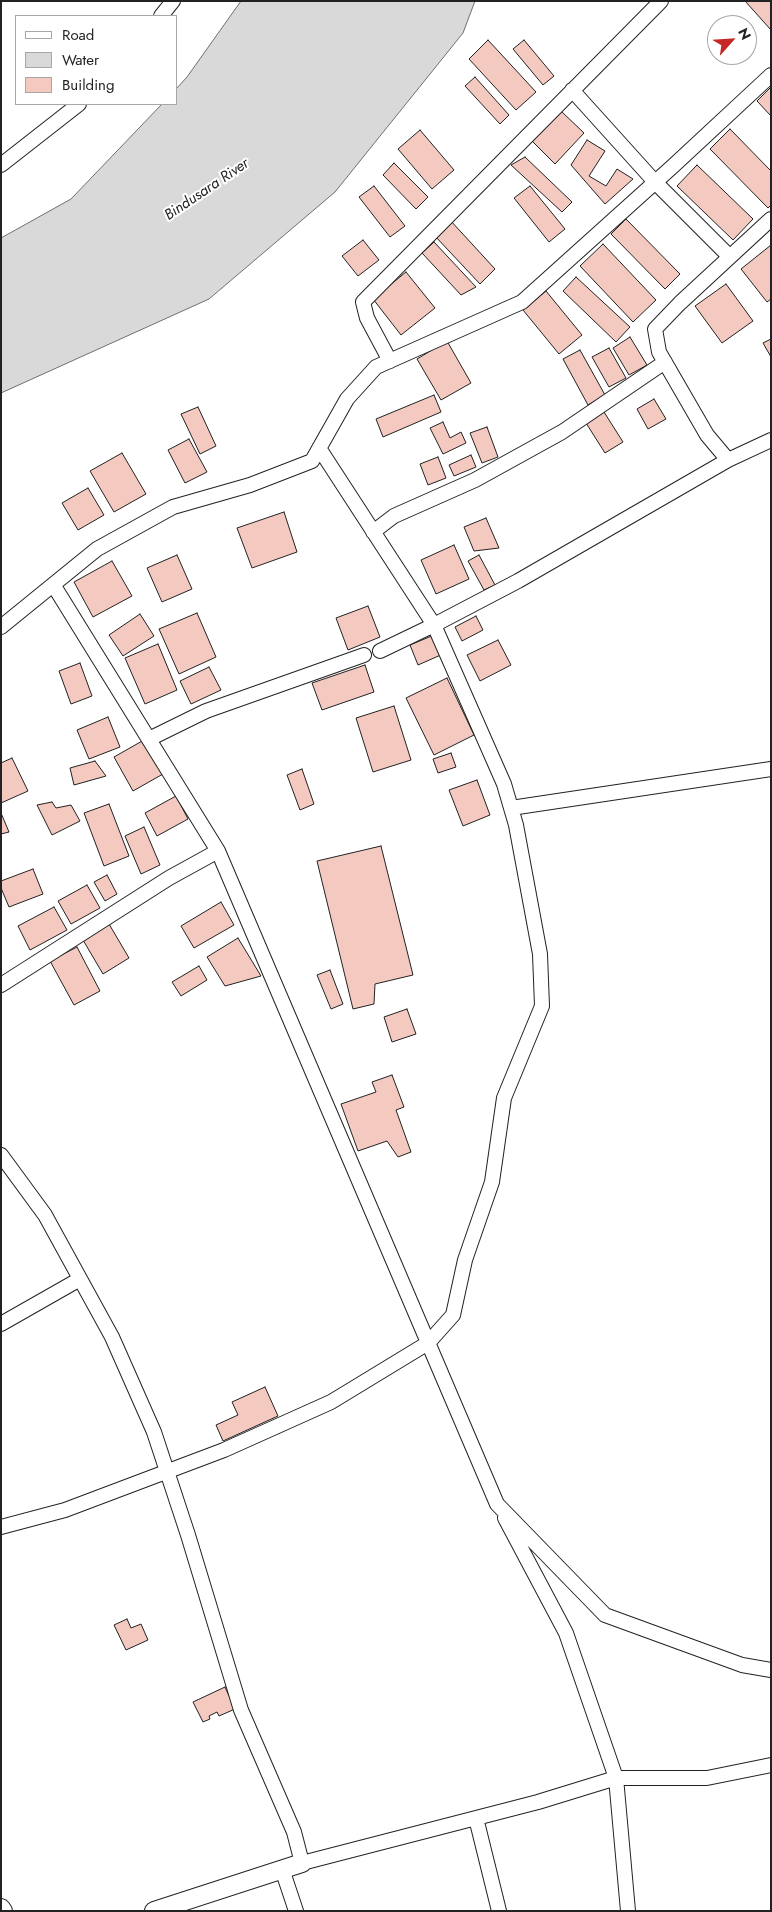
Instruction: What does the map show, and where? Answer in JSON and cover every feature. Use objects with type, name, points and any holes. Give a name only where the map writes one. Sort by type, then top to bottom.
[{"type":"street","points":[[163,15],[173,1]]},
{"type":"street","points":[[390,361],[367,318],[363,302],[661,1]]},
{"type":"street","points":[[1,627],[54,586],[97,549],[173,507],[250,485],[312,461],[347,399],[376,367],[522,302],[771,75]]},
{"type":"street","points":[[572,90],[655,182],[730,257]]},
{"type":"street","points":[[1,165],[78,105]]},
{"type":"street","points":[[728,460],[707,435],[659,352],[655,329],[680,302],[771,219]]},
{"type":"street","points":[[373,532],[394,516],[475,480],[562,432],[665,362]]},
{"type":"street","points":[[380,651],[434,625],[518,580],[728,460],[771,440]]},
{"type":"street","points":[[1,1527],[64,1510],[166,1470],[224,1450],[331,1402],[428,1343],[453,1315],[465,1260],[492,1182],[504,1098],[542,1006],[540,954],[516,825],[504,784],[434,625],[319,448]]},
{"type":"street","points":[[54,586],[218,850],[497,1504],[566,1633],[616,1778],[628,1911]]},
{"type":"street","points":[[149,739],[206,711],[364,655]]},
{"type":"street","points":[[511,808],[771,769]]},
{"type":"street","points":[[1,985],[153,888],[218,850]]},
{"type":"street","points":[[1,1155],[45,1215],[112,1337],[154,1432],[188,1535],[241,1710],[294,1832],[302,1863]]},
{"type":"street","points":[[1,1324],[80,1279]]},
{"type":"street","points":[[497,1504],[605,1616],[742,1665],[771,1670]]},
{"type":"street","points":[[154,1911],[179,1907],[302,1863],[538,1802],[616,1778],[707,1778],[771,1765]]},
{"type":"street","points":[[476,1818],[499,1911]]},
{"type":"street","points":[[282,1869],[296,1911]]},
{"type":"water","name":"Bindusara River","points":[[241,1],[475,1],[463,33],[335,192],[209,299],[1,393],[1,238],[71,199],[161,105],[178,105],[178,87]]},
{"type":"building","points":[[745,1],[771,1],[771,30]]},
{"type":"building","points":[[488,40],[536,92],[516,110],[469,59]]},
{"type":"building","points":[[524,40],[554,76],[543,85],[513,49]]},
{"type":"building","points":[[475,77],[509,115],[500,124],[465,86]]},
{"type":"building","points":[[771,87],[771,116],[757,101]]},
{"type":"building","points":[[561,111],[584,133],[555,164],[532,141]]},
{"type":"building","points":[[730,129],[771,171],[771,205],[768,208],[710,149]]},
{"type":"building","points":[[420,130],[454,170],[432,189],[398,149]]},
{"type":"building","points":[[587,140],[605,151],[589,176],[606,186],[617,169],[633,179],[605,204],[571,165]]},
{"type":"building","points":[[525,157],[572,202],[562,212],[511,165]]},
{"type":"building","points":[[394,163],[428,197],[416,209],[383,175]]},
{"type":"building","points":[[697,165],[753,219],[733,240],[677,186]]},
{"type":"building","points":[[374,186],[405,226],[390,237],[359,197]]},
{"type":"building","points":[[530,186],[565,229],[549,242],[514,198]]},
{"type":"building","points":[[626,219],[680,274],[665,289],[611,234]]},
{"type":"building","points":[[450,220],[495,269],[480,284],[434,235]]},
{"type":"building","points":[[363,240],[379,260],[358,276],[342,256]]},
{"type":"building","points":[[434,242],[476,287],[461,295],[422,253]]},
{"type":"building","points":[[603,244],[656,300],[633,322],[580,266]]},
{"type":"building","points":[[771,245],[771,299],[767,302],[741,269]]},
{"type":"building","points":[[406,272],[435,308],[401,335],[373,299]]},
{"type":"building","points":[[576,277],[630,327],[616,342],[563,291]]},
{"type":"building","points":[[726,284],[753,321],[722,343],[695,306]]},
{"type":"building","points":[[546,291],[582,335],[559,354],[523,310]]},
{"type":"building","points":[[630,337],[647,365],[629,375],[613,348]]},
{"type":"building","points":[[771,339],[771,357],[763,343]]},
{"type":"building","points":[[447,341],[471,383],[441,400],[417,359]]},
{"type":"building","points":[[609,348],[626,378],[609,387],[592,357]]},
{"type":"building","points":[[580,350],[605,395],[588,405],[563,359]]},
{"type":"building","points":[[434,395],[441,412],[383,437],[376,419]]},
{"type":"building","points":[[654,399],[666,419],[648,429],[637,409]]},
{"type":"building","points":[[198,407],[216,446],[200,454],[181,414]]},
{"type":"building","points":[[604,412],[623,442],[605,453],[586,423]]},
{"type":"building","points":[[443,422],[450,438],[461,432],[466,443],[443,454],[430,428]]},
{"type":"building","points":[[487,427],[498,457],[482,463],[470,433]]},
{"type":"building","points":[[189,439],[207,472],[185,483],[168,450]]},
{"type":"building","points":[[122,453],[146,494],[114,512],[90,471]]},
{"type":"building","points":[[471,455],[476,467],[454,476],[449,465]]},
{"type":"building","points":[[438,457],[446,478],[428,485],[420,464]]},
{"type":"building","points":[[88,488],[104,515],[78,530],[62,503]]},
{"type":"building","points":[[284,512],[297,552],[252,568],[237,528]]},
{"type":"building","points":[[486,518],[499,548],[474,551],[464,527]]},
{"type":"building","points":[[454,545],[469,579],[436,594],[421,560]]},
{"type":"building","points":[[177,555],[192,589],[162,602],[147,568]]},
{"type":"building","points":[[479,555],[495,585],[484,590],[468,561]]},
{"type":"building","points":[[112,561],[132,596],[93,617],[74,582]]},
{"type":"building","points":[[368,606],[380,637],[348,650],[336,618]]},
{"type":"building","points":[[197,613],[216,657],[179,674],[159,629]]},
{"type":"building","points":[[140,614],[154,636],[123,656],[109,635]]},
{"type":"building","points":[[476,616],[483,630],[462,641],[455,627]]},
{"type":"building","points":[[434,635],[443,654],[418,665],[410,645]]},
{"type":"building","points":[[498,640],[511,665],[480,681],[467,655]]},
{"type":"building","points":[[158,644],[177,690],[145,704],[125,658]]},
{"type":"building","points":[[80,663],[92,696],[71,704],[59,671]]},
{"type":"building","points":[[365,665],[374,692],[322,710],[312,683]]},
{"type":"building","points":[[209,667],[221,690],[191,704],[180,681]]},
{"type":"building","points":[[447,678],[474,735],[434,755],[406,698]]},
{"type":"building","points":[[394,706],[411,760],[373,772],[356,718]]},
{"type":"building","points":[[108,717],[120,747],[89,759],[77,730]]},
{"type":"building","points":[[144,740],[163,774],[133,791],[114,757]]},
{"type":"building","points":[[451,753],[456,767],[438,773],[433,759]]},
{"type":"building","points":[[12,758],[28,791],[1,803],[1,763]]},
{"type":"building","points":[[95,761],[106,776],[74,785],[70,768]]},
{"type":"building","points":[[302,769],[314,804],[300,810],[287,775]]},
{"type":"building","points":[[477,780],[490,815],[463,826],[449,790]]},
{"type":"building","points":[[176,796],[188,819],[157,836],[145,813]]},
{"type":"building","points":[[52,802],[56,808],[71,805],[80,821],[52,835],[37,805]]},
{"type":"building","points":[[109,804],[129,856],[104,866],[84,813]]},
{"type":"building","points":[[1,813],[9,832],[1,834]]},
{"type":"building","points":[[144,827],[160,865],[141,874],[125,836]]},
{"type":"building","points":[[381,846],[413,975],[375,984],[374,1004],[353,1009],[317,861]]},
{"type":"building","points":[[33,869],[43,894],[9,907],[1,888],[1,881]]},
{"type":"building","points":[[107,875],[117,894],[105,901],[94,882]]},
{"type":"building","points":[[87,885],[100,908],[71,924],[58,901]]},
{"type":"building","points":[[221,902],[234,925],[194,948],[181,926]]},
{"type":"building","points":[[54,907],[67,930],[30,950],[18,926]]},
{"type":"building","points":[[109,924],[129,958],[103,974],[83,940]]},
{"type":"building","points":[[238,938],[261,976],[225,986],[207,957]]},
{"type":"building","points":[[77,947],[100,991],[74,1005],[50,961]]},
{"type":"building","points":[[199,966],[207,980],[181,996],[172,982]]},
{"type":"building","points":[[330,970],[343,1004],[331,1009],[317,975]]},
{"type":"building","points":[[407,1009],[416,1034],[392,1042],[384,1017]]},
{"type":"building","points":[[392,1075],[404,1107],[396,1110],[411,1152],[398,1157],[387,1141],[358,1151],[341,1104],[376,1092],[372,1082]]},
{"type":"building","points":[[265,1387],[278,1416],[223,1441],[216,1425],[238,1415],[232,1402]]},
{"type":"building","points":[[127,1619],[131,1628],[141,1624],[148,1640],[126,1650],[114,1625]]},
{"type":"building","points":[[225,1687],[235,1709],[219,1716],[217,1712],[209,1716],[210,1719],[203,1722],[193,1702]]}]
